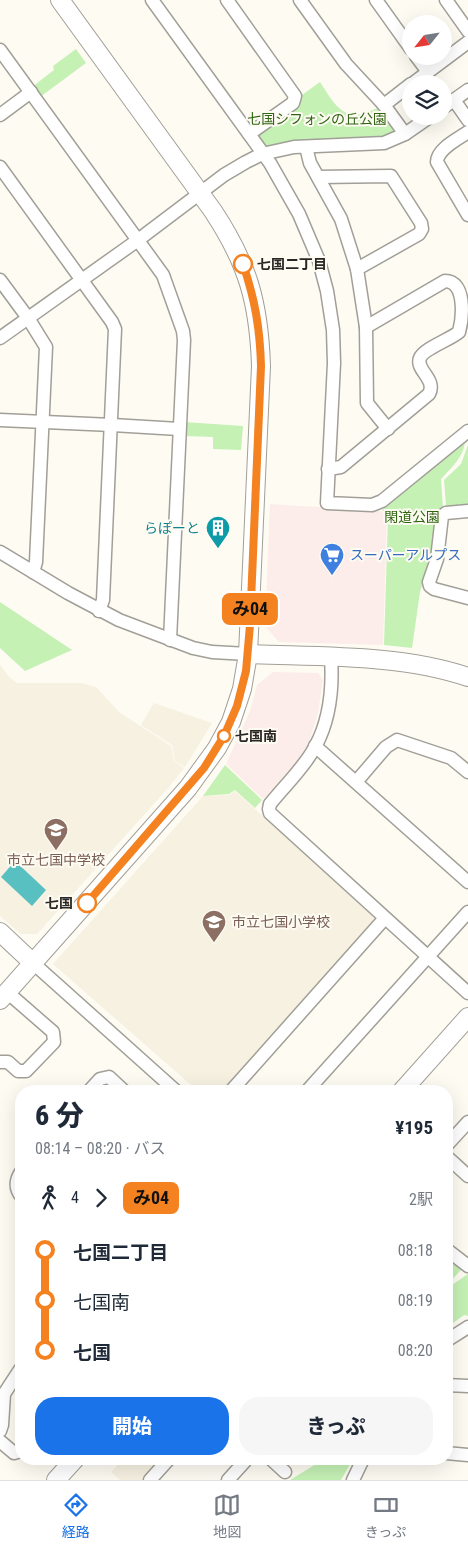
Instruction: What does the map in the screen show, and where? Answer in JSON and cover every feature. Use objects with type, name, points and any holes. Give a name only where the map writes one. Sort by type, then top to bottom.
[{"type":"street","points":[[0,1062],[8,1062],[18,1071],[26,1071],[54,1042],[53,1032],[4,996],[128,857],[204,768],[224,736],[237,706],[246,671],[248,654],[261,366],[260,332],[251,287],[231,238],[201,193],[60,0]]},
{"type":"street","points":[[152,0],[270,163],[300,214],[319,261],[327,291],[333,330],[334,363],[327,503],[378,504],[468,430]]},
{"type":"street","points":[[227,0],[295,96],[293,103],[249,134]]},
{"type":"street","points":[[300,0],[346,64],[384,104],[405,134]]},
{"type":"street","points":[[376,0],[402,36]]},
{"type":"street","points":[[446,0],[468,31]]},
{"type":"street","points":[[424,75],[468,42]]},
{"type":"street","points":[[0,50],[163,275],[184,335],[170,640]]},
{"type":"street","points":[[423,65],[428,72]]},
{"type":"street","points":[[452,102],[468,90]]},
{"type":"street","points":[[384,104],[402,91]]},
{"type":"street","points":[[0,115],[31,92]]},
{"type":"street","points":[[452,107],[468,120]]},
{"type":"street","points":[[0,338],[138,240],[224,175],[262,154],[276,150],[306,147],[384,143],[405,134],[418,125]]},
{"type":"street","points":[[468,132],[439,153],[436,162],[468,215]]},
{"type":"street","points":[[306,147],[307,158],[341,219],[357,268],[366,327],[367,403],[388,429]]},
{"type":"street","points":[[0,167],[112,322],[115,329],[112,424],[102,600],[99,611]]},
{"type":"street","points":[[318,176],[391,176],[421,223],[419,234],[357,268]]},
{"type":"street","points":[[0,280],[28,318],[46,347],[36,562],[33,572]]},
{"type":"street","points":[[328,469],[341,467],[431,391],[431,384],[419,360],[423,353],[459,332],[461,298],[459,290],[455,284],[450,281],[444,281],[366,327]]},
{"type":"street","points":[[0,420],[112,424],[179,430]]},
{"type":"street","points":[[468,511],[446,513],[442,516],[437,559],[429,582],[430,586],[434,589],[468,598]]},
{"type":"street","points":[[0,552],[99,611],[144,631],[212,652],[414,663],[468,677]]},
{"type":"street","points":[[331,657],[332,681],[329,705],[315,746],[303,764],[270,804],[270,813],[468,992]]},
{"type":"street","points":[[356,782],[386,747],[391,742],[397,740],[451,758],[468,772]]},
{"type":"street","points":[[315,746],[468,882]]},
{"type":"street","points":[[312,1085],[468,912]]},
{"type":"street","points":[[236,1085],[385,918]]},
{"type":"street","points":[[0,932],[169,1085]]},
{"type":"street","points":[[407,1085],[468,1016]]},
{"type":"street","points":[[95,1085],[100,1080],[108,1077],[117,1085]]},
{"type":"street","points":[[453,1138],[468,1122]]},
{"type":"street","points":[[453,1162],[468,1176]]},
{"type":"street","points":[[453,1254],[468,1266]]},
{"type":"street","points":[[453,1337],[468,1327]]},
{"type":"street","points":[[0,1431],[4,1394],[15,1377]]},
{"type":"street","points":[[453,1385],[468,1386]]},
{"type":"street","points":[[0,1441],[15,1453]]},
{"type":"street","points":[[453,1454],[468,1455]]},
{"type":"street","points":[[56,1480],[70,1465]]},
{"type":"street","points":[[150,1480],[163,1465]]},
{"type":"street","points":[[228,1480],[242,1465]]},
{"type":"street","points":[[277,1465],[285,1472]]},
{"type":"street","points":[[352,1480],[360,1465]]},
{"type":"shaded area","points":[[270,504],[381,511],[387,517],[383,645],[279,642],[265,626]]},
{"type":"shaded area","name":"市立七国中学校","points":[[0,665],[9,677],[17,683],[81,683],[96,687],[119,712],[171,746],[174,761],[184,768],[37,934],[21,934],[0,916]]},
{"type":"shaded area","points":[[273,672],[318,673],[323,680],[318,713],[309,742],[297,761],[263,799],[226,764],[250,711],[257,685]]},
{"type":"shaded area","points":[[154,703],[212,723],[185,767],[175,761],[172,745],[141,725]]},
{"type":"shaded area","name":"市立七国小学校","points":[[235,791],[373,915],[374,921],[227,1085],[191,1085],[53,964],[203,796],[229,795]]},
{"type":"shaded area","points":[[117,1465],[155,1466],[142,1480],[120,1480],[111,1472]]},
{"type":"green space","points":[[76,49],[86,63],[40,97],[32,87],[54,70],[53,66]]},
{"type":"green space","name":"七国シフォンの丘公園","points":[[320,82],[337,106],[350,114],[367,112],[379,107],[393,127],[393,133],[388,137],[268,148],[262,146],[258,140],[259,134],[300,103],[302,95]]},
{"type":"green space","points":[[184,422],[243,426],[241,450],[213,449],[213,437],[184,436]]},
{"type":"green space","name":"閑道公園","points":[[465,443],[464,449],[453,467],[441,479],[443,508],[436,510],[433,551],[420,592],[412,648],[384,645],[388,516],[382,510]]},
{"type":"green space","points":[[468,445],[468,504],[446,506],[444,480],[461,464]]},
{"type":"green space","points":[[0,602],[72,650],[25,671],[0,648]]},
{"type":"green space","points":[[225,765],[262,800],[255,808],[235,790],[229,794],[203,796]]},
{"type":"green space","points":[[453,1263],[461,1270],[453,1279]]},
{"type":"green space","points":[[468,1274],[468,1316],[464,1315],[453,1323],[453,1284]]},
{"type":"green space","points":[[314,1465],[350,1465],[341,1480],[290,1480]]},
{"type":"water","points":[[15,861],[46,890],[32,906],[1,877]]},
{"type":"bus line","name":"み04","points":[[87,903],[204,768],[231,722],[242,689],[246,671],[250,625],[261,366],[260,332],[251,287],[243,264]]},
{"type":"place","name":"七国二丁目","points":[[243,264]]},
{"type":"place","name":"らぽーと","points":[[218,549]]},
{"type":"place","name":"スーパーアルプス","points":[[332,576]]},
{"type":"place","name":"七国南","points":[[224,736]]},
{"type":"place","name":"市立七国中学校","points":[[56,851]]},
{"type":"place","name":"七国","points":[[87,903]]},
{"type":"place","name":"市立七国小学校","points":[[214,943]]}]
